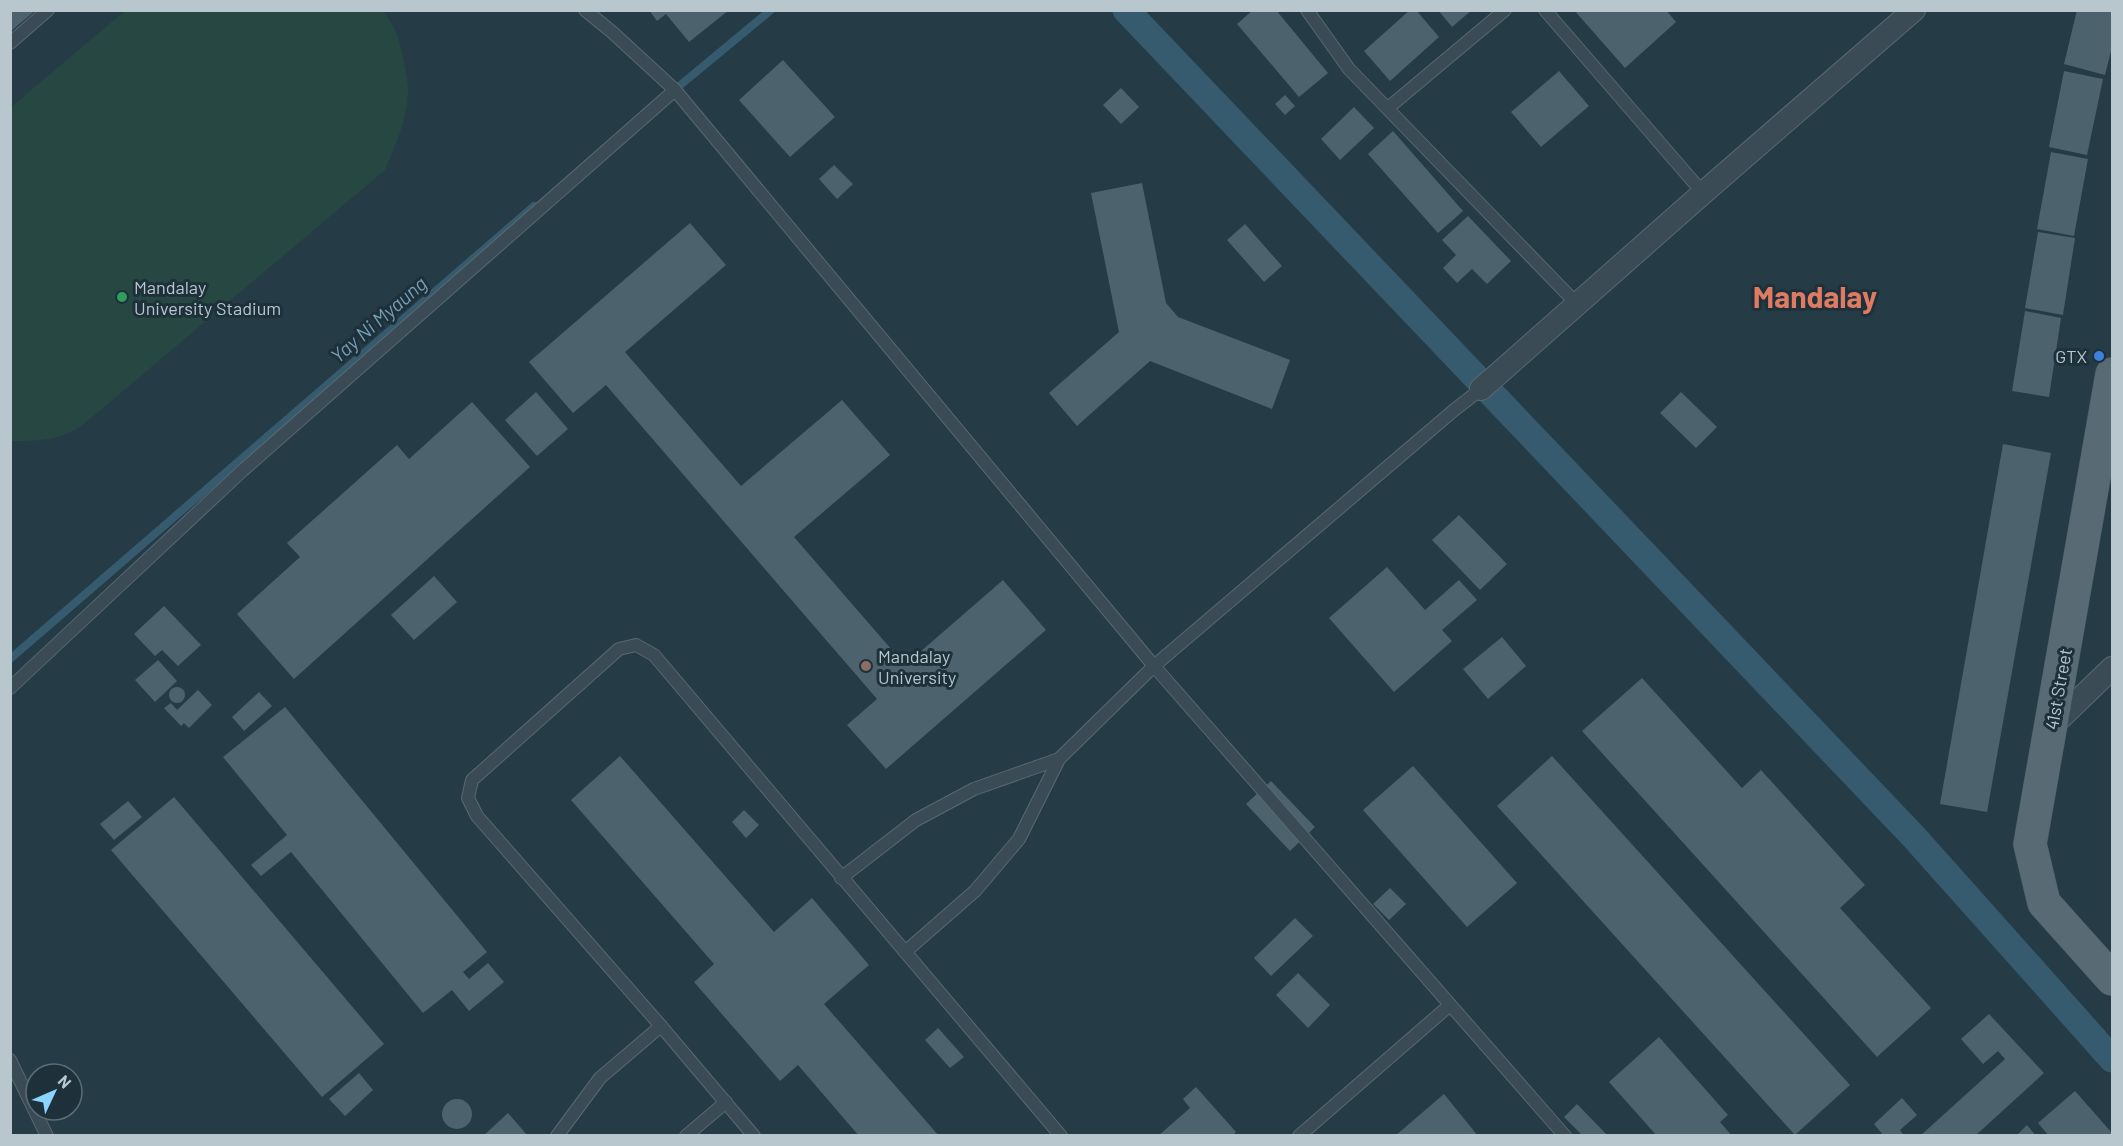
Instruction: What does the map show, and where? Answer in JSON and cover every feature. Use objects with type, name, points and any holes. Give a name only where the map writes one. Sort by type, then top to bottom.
[{"type":"main road","name":"41st Street","points":[[2112,374],[2030,844],[2044,903],[2112,980]]},
{"type":"street","points":[[1489,382],[1914,10]]},
{"type":"street","points":[[2052,726],[2112,668]]},
{"type":"lane","points":[[10,44],[48,10]]},
{"type":"lane","points":[[585,10],[675,90],[1154,666],[1565,1136]]},
{"type":"lane","points":[[1307,10],[1349,69],[1577,304]]},
{"type":"lane","points":[[1388,108],[1505,10]]},
{"type":"lane","points":[[1545,10],[1703,193]]},
{"type":"lane","points":[[10,688],[242,471],[675,90]]},
{"type":"lane","points":[[905,952],[975,891],[1019,839],[1059,759],[1154,666],[1489,382]]},
{"type":"lane","points":[[754,1136],[477,816],[468,798],[472,780],[619,649],[636,645],[654,655],[1061,1136]]},
{"type":"lane","points":[[841,878],[916,820],[974,789],[1059,759]]},
{"type":"lane","points":[[1299,1136],[1450,1005]]},
{"type":"lane","points":[[557,1136],[600,1078],[661,1026]]},
{"type":"lane","points":[[10,1060],[47,1136]]},
{"type":"lane","points":[[686,1136],[726,1102]]},
{"type":"green space","name":"Mandalay University Stadium","points":[[126,10],[383,11],[398,38],[407,76],[408,94],[403,123],[385,170],[84,424],[58,437],[11,441],[11,107]]},
{"type":"building","points":[[10,10],[36,10],[10,32]]},
{"type":"building","points":[[649,10],[729,10],[689,42],[666,14],[657,21]]},
{"type":"building","points":[[1253,10],[1276,10],[1328,73],[1299,97],[1237,24]]},
{"type":"building","points":[[1410,10],[1416,10],[1439,37],[1390,81],[1364,51]]},
{"type":"building","points":[[1438,10],[1472,10],[1452,27]]},
{"type":"building","points":[[1574,10],[1666,10],[1676,22],[1625,68]]},
{"type":"building","points":[[2077,10],[2112,10],[2112,47],[2105,75],[2064,64]]},
{"type":"building","points":[[783,60],[835,117],[790,157],[739,100]]},
{"type":"building","points":[[1559,71],[1589,106],[1541,147],[1511,112]]},
{"type":"building","points":[[2064,71],[2103,79],[2087,155],[2049,147]]},
{"type":"building","points":[[1121,88],[1139,107],[1121,124],[1103,105]]},
{"type":"building","points":[[1285,95],[1295,106],[1285,115],[1275,104]]},
{"type":"building","points":[[1354,107],[1374,128],[1340,160],[1321,139]]},
{"type":"building","points":[[1393,131],[1463,211],[1438,233],[1368,154]]},
{"type":"building","points":[[2051,152],[2088,159],[2074,236],[2037,229]]},
{"type":"building","points":[[834,165],[853,184],[837,199],[819,179]]},
{"type":"building","points":[[1142,183],[1166,303],[1178,317],[1290,360],[1272,409],[1150,361],[1077,426],[1049,393],[1119,332],[1091,193]]},
{"type":"building","points":[[1468,216],[1511,261],[1487,284],[1472,269],[1457,283],[1443,268],[1456,255],[1442,240]]},
{"type":"building","points":[[690,223],[726,265],[625,352],[741,486],[842,400],[890,455],[794,537],[905,665],[1003,580],[1046,630],[886,769],[847,725],[877,699],[606,385],[573,413],[529,362]]},
{"type":"building","points":[[1245,224],[1282,266],[1264,282],[1227,240]]},
{"type":"building","points":[[2038,232],[2075,238],[2063,315],[2025,308]]},
{"type":"building","points":[[2025,311],[2061,318],[2049,397],[2012,391]]},
{"type":"building","points":[[536,392],[568,429],[537,456],[505,420]]},
{"type":"building","points":[[1681,392],[1717,427],[1696,448],[1660,413]]},
{"type":"building","points":[[472,402],[530,467],[294,679],[237,614],[300,557],[287,543],[397,445],[409,459]]},
{"type":"building","points":[[2003,444],[2051,453],[1987,812],[1940,804]]},
{"type":"building","points":[[1459,515],[1507,564],[1480,590],[1432,540]]},
{"type":"building","points":[[1387,567],[1425,610],[1459,580],[1477,600],[1442,630],[1452,641],[1394,692],[1329,618]]},
{"type":"building","points":[[434,576],[457,602],[414,640],[391,615]]},
{"type":"building","points":[[164,606],[201,645],[178,666],[162,650],[155,656],[134,634]]},
{"type":"building","points":[[1502,637],[1526,666],[1488,699],[1463,669]]},
{"type":"building","points":[[158,660],[177,681],[155,702],[135,680]]},
{"type":"building","points":[[1642,678],[1742,788],[1761,770],[1865,885],[1840,908],[1931,1008],[1877,1057],[1582,731]]},
{"type":"building","points":[[174,687],[180,687],[185,695],[183,701],[174,703],[169,698],[169,692]]},
{"type":"building","points":[[198,690],[212,705],[189,728],[184,723],[181,726],[164,708],[171,703],[177,710]]},
{"type":"building","points":[[259,692],[272,706],[244,731],[232,717]]},
{"type":"building","points":[[285,707],[487,952],[463,972],[469,979],[488,963],[504,982],[469,1011],[452,990],[423,1013],[291,852],[261,876],[251,865],[287,835],[223,757]]},
{"type":"building","points":[[620,756],[774,932],[812,898],[869,965],[824,1004],[939,1136],[859,1136],[798,1065],[780,1081],[694,982],[714,964],[571,800]]},
{"type":"building","points":[[1552,756],[1850,1085],[1795,1135],[1497,806]]},
{"type":"building","points":[[1413,766],[1517,883],[1467,927],[1363,810]]},
{"type":"building","points":[[1271,781],[1315,827],[1290,851],[1246,804]]},
{"type":"building","points":[[174,797],[384,1044],[322,1097],[111,850]]},
{"type":"building","points":[[128,801],[142,817],[114,840],[100,824]]},
{"type":"building","points":[[744,810],[759,825],[746,838],[732,822]]},
{"type":"building","points":[[1390,888],[1406,904],[1389,920],[1373,904]]},
{"type":"building","points":[[1295,918],[1313,936],[1271,976],[1254,958]]},
{"type":"building","points":[[1298,973],[1330,1005],[1308,1028],[1276,995]]},
{"type":"building","points":[[1989,1014],[2044,1073],[1975,1136],[1920,1136],[2005,1059],[1998,1051],[1983,1064],[1961,1039]]},
{"type":"building","points":[[938,1028],[964,1057],[950,1068],[925,1040]]},
{"type":"building","points":[[1659,1037],[1728,1115],[1720,1122],[1732,1136],[1657,1136],[1609,1082]]},
{"type":"building","points":[[359,1073],[373,1090],[345,1116],[329,1099]]},
{"type":"building","points":[[1196,1087],[1236,1132],[1232,1136],[1158,1136],[1190,1108],[1183,1099]]},
{"type":"building","points":[[2075,1091],[2112,1133],[2112,1136],[2049,1136],[2038,1123]]},
{"type":"building","points":[[1444,1094],[1478,1136],[1395,1136]]},
{"type":"building","points":[[1902,1098],[1917,1115],[1900,1130],[1904,1136],[1884,1136],[1874,1124]]},
{"type":"building","points":[[457,1099],[468,1103],[472,1114],[468,1125],[457,1129],[446,1125],[442,1114],[446,1103]]},
{"type":"building","points":[[1577,1104],[1608,1136],[1583,1136],[1564,1117]]},
{"type":"building","points":[[508,1113],[528,1136],[483,1136]]},
{"type":"building","points":[[2027,1125],[2036,1136],[2016,1136]]},
{"type":"waterway","name":"Yay Ni Myaung","points":[[672,92],[771,10]]},
{"type":"waterway","points":[[1126,10],[1914,837],[2112,1059]]},
{"type":"waterway","name":"Yay Ni Myaung","points":[[10,659],[534,206]]},
{"type":"place","name":"Mandalay University Stadium","points":[[122,297]]},
{"type":"place","name":"GTX","points":[[2099,356]]},
{"type":"place","name":"Mandalay University","points":[[866,666]]},
{"type":"district","name":"Mandalay","points":[[1815,296]]}]
